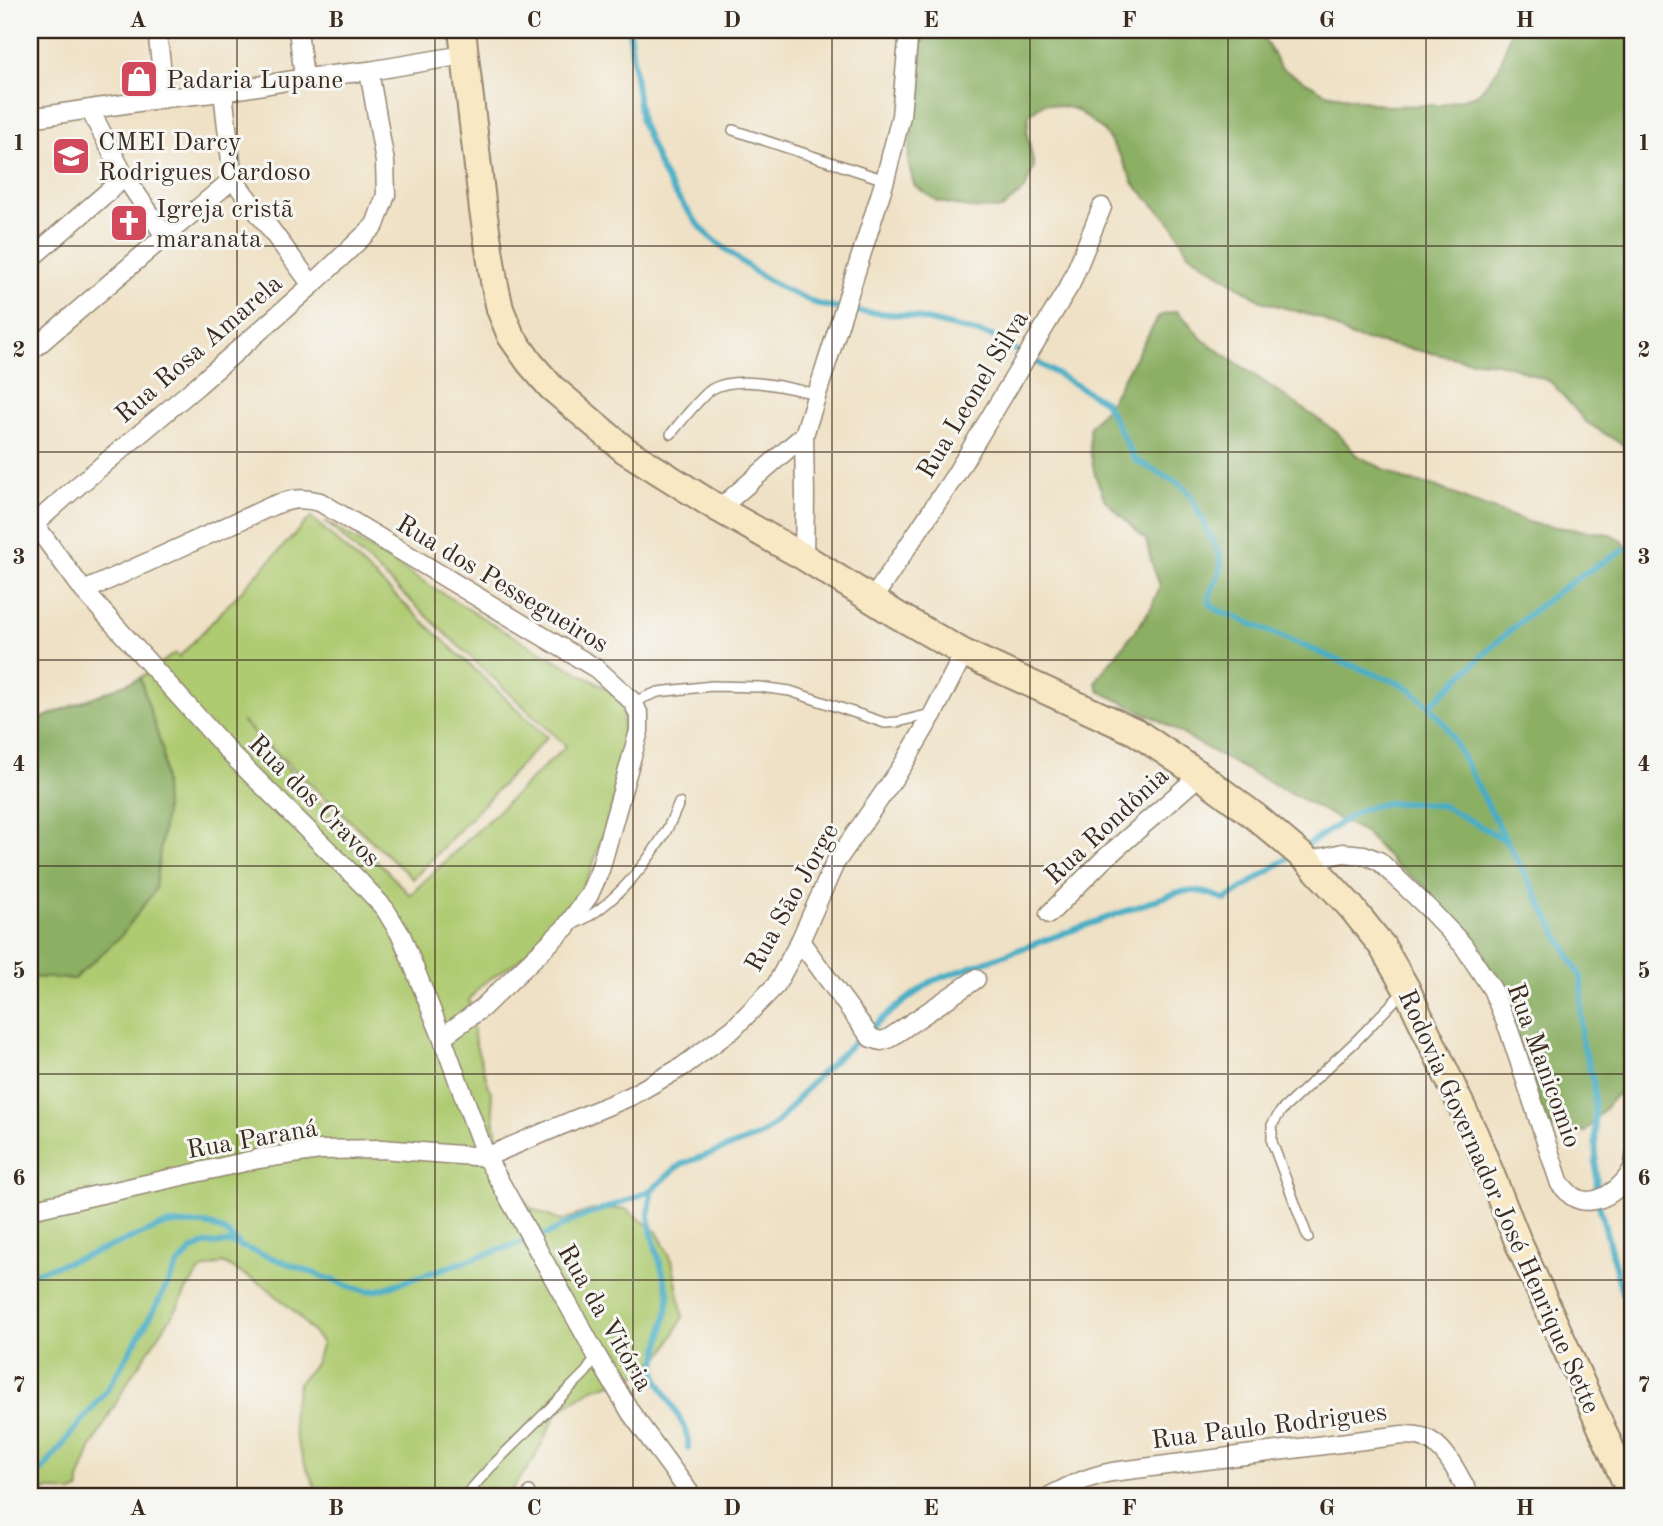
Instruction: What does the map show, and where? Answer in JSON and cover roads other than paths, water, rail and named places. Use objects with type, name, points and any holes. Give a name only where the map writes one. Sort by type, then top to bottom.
[{"type":"main road","name":"Rodovia Governador José Henrique Sette","points":[[463,42],[483,211],[500,309],[511,336],[551,387],[625,450],[872,600],[964,653],[1136,732],[1256,817],[1308,862],[1359,916],[1406,988],[1475,1135],[1519,1244],[1632,1496]]},
{"type":"street","points":[[158,30],[165,98]]},
{"type":"street","points":[[298,30],[304,78]]},
{"type":"street","points":[[804,557],[804,435],[885,180],[901,116],[909,30]]},
{"type":"street","points":[[30,118],[369,71],[463,42]]},
{"type":"street","name":"Rua Rosa Amarela","points":[[32,523],[197,386],[312,285],[375,225],[386,195],[385,162],[369,71]]},
{"type":"street","points":[[223,92],[233,180],[312,285]]},
{"type":"street","points":[[90,110],[125,177],[165,236]]},
{"type":"street","points":[[30,259],[125,177]]},
{"type":"street","points":[[30,352],[233,180]]},
{"type":"street","name":"Rua Leonel Silva","points":[[872,600],[956,474],[1071,284],[1102,208]]},
{"type":"street","points":[[719,509],[804,435]]},
{"type":"street","name":"Rua dos Pessegueiros","points":[[84,591],[274,505],[306,498],[320,502],[597,669],[633,702]]},
{"type":"street","name":"Rua dos Cravos","points":[[32,523],[84,591],[231,754],[385,909],[402,937],[486,1157]]},
{"type":"street","name":"Rua São Jorge","points":[[486,1157],[631,1096],[682,1067],[733,1029],[776,985],[800,942],[835,863],[902,765],[964,653]]},
{"type":"street","points":[[442,1037],[482,1008],[566,927],[590,895],[600,870],[639,730],[639,715],[633,702]]},
{"type":"street","name":"Rua Rondônia","points":[[1049,914],[1103,860],[1200,775]]},
{"type":"street","name":"Rua Manicomio","points":[[1308,862],[1343,853],[1364,855],[1379,861],[1463,945],[1492,989],[1560,1184],[1573,1197],[1587,1201],[1602,1199],[1631,1177]]},
{"type":"street","points":[[800,942],[871,1038],[881,1041],[888,1039],[976,979]]},
{"type":"street","name":"Rua Paraná","points":[[30,1210],[258,1159],[320,1150],[382,1149],[486,1157]]},
{"type":"street","name":"Rua da Vitória","points":[[486,1157],[631,1413],[692,1496]]},
{"type":"street","name":"Rua Paulo Rodrigues","points":[[1050,1496],[1093,1475],[1403,1434],[1421,1437],[1436,1445],[1470,1496]]},
{"type":"lane","points":[[733,130],[885,180]]},
{"type":"lane","points":[[671,434],[711,389],[728,384],[745,383],[816,394]]},
{"type":"lane","points":[[633,702],[658,692],[712,686],[760,687],[790,691],[885,723],[933,713]]},
{"type":"lane","points":[[566,927],[583,920],[603,905],[638,872],[662,838],[679,803]]},
{"type":"lane","points":[[1308,1238],[1272,1142],[1272,1125],[1281,1111],[1356,1041],[1406,988]]},
{"type":"lane","points":[[1631,1177],[1633,1143]]},
{"type":"lane","points":[[465,1496],[586,1372],[597,1356]]},
{"type":"waterway","points":[[629,30],[641,121],[661,170],[673,191],[710,237],[755,272],[817,304],[848,311],[905,315],[992,336],[1105,402],[1135,460],[1180,484],[1190,494],[1220,556],[1221,567],[1209,599],[1211,605],[1335,659],[1401,684],[1429,706],[1445,724],[1581,977],[1581,1036],[1594,1085],[1597,1197],[1622,1293],[1633,1304]]},
{"type":"waterway","points":[[1429,706],[1539,606],[1583,574],[1633,545]]},
{"type":"waterway","points":[[1303,848],[1358,811],[1387,803],[1444,806],[1505,840]]},
{"type":"waterway","points":[[30,1485],[107,1390],[177,1266],[191,1251],[204,1244],[232,1243],[368,1291],[379,1290],[550,1233],[647,1192],[682,1164],[767,1131],[844,1052],[932,981],[1178,892],[1202,892],[1225,900],[1291,856]]},
{"type":"waterway","points":[[651,1190],[651,1231],[669,1295],[655,1368],[659,1382],[685,1428],[688,1448]]},
{"type":"waterway","points":[[30,1274],[89,1255],[167,1224],[213,1226],[238,1243]]},
{"type":"place","name":"Padaria Lupane","points":[[139,79]]},
{"type":"place","name":"CMEI Darcy Rodrigues Cardoso","points":[[71,156]]},
{"type":"place","name":"Igreja cristã maranata","points":[[129,223]]}]
